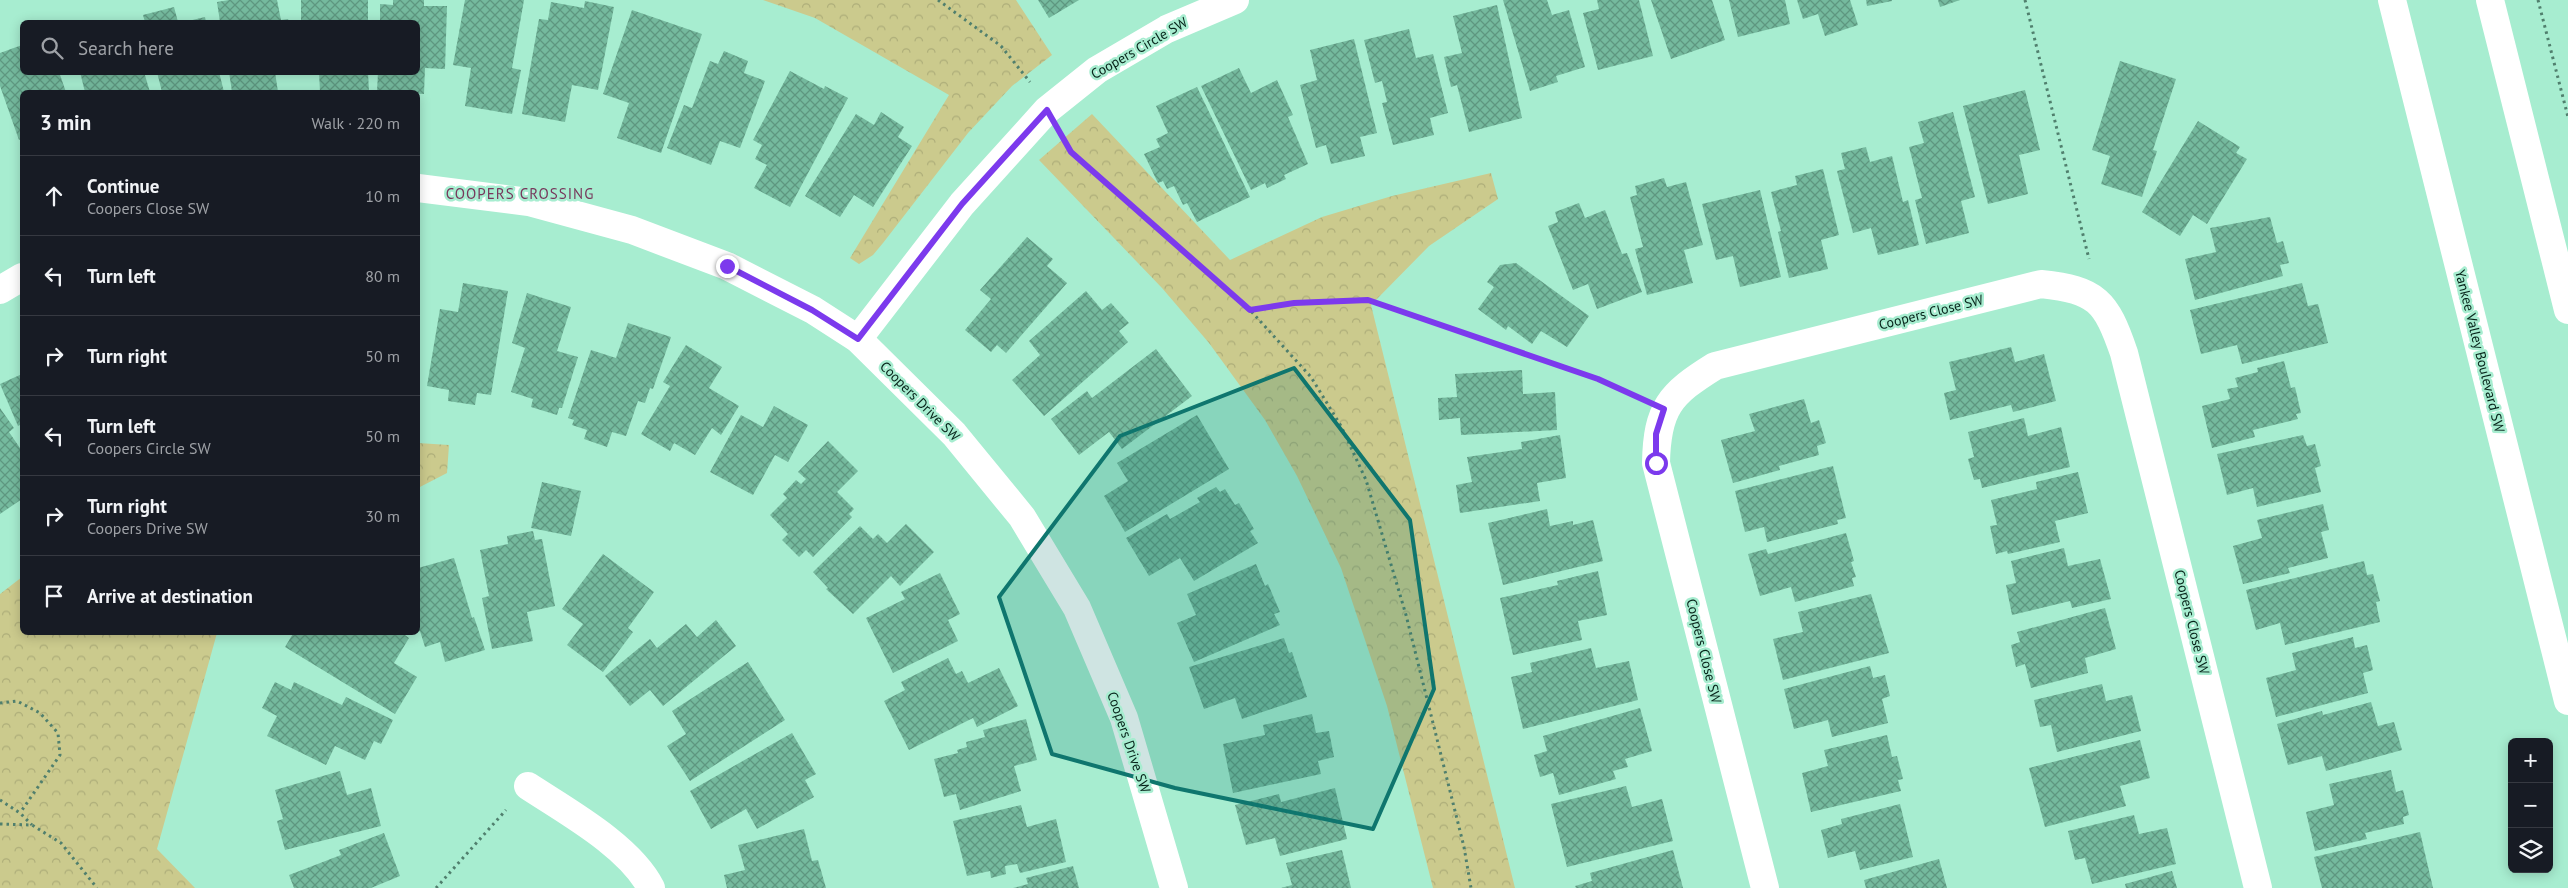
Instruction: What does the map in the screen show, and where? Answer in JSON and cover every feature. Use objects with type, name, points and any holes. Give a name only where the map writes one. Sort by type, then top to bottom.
[{"type":"street","name":"Coopers Circle SW","points":[[858,339],[962,204],[1047,110],[1096,70],[1159,34],[1235,0]]},
{"type":"street","name":"Yankee Valley Boulevard SW","points":[[2392,0],[2568,701]]},
{"type":"street","points":[[2490,0],[2568,310]]},
{"type":"street","name":"Coopers Drive SW","points":[[420,188],[529,202],[632,230],[727,266],[812,310],[858,339],[954,434],[1022,517],[1077,608],[1124,718],[1174,888]]},
{"type":"street","points":[[0,290],[20,278]]},
{"type":"street","name":"Coopers Close SW","points":[[1765,888],[1656,463],[1656,434],[1664,409],[1684,385],[1714,366],[2041,284],[2072,288],[2099,301],[2113,320],[2124,353],[2258,888]]},
{"type":"street","points":[[528,786],[594,829],[620,850],[651,888]]},
{"type":"path","points":[[938,0],[1001,46],[1034,86],[1071,152],[1250,310],[1311,377],[1341,426],[1366,480],[1406,615],[1464,847],[1471,888]]},
{"type":"path","points":[[2025,0],[2099,301]]},
{"type":"path","points":[[2538,0],[2568,117]]},
{"type":"path","points":[[1250,310],[1294,303],[1368,300],[1598,379],[1664,409]]},
{"type":"path","points":[[0,703],[18,701],[40,713],[58,733],[60,755],[20,813]]},
{"type":"path","points":[[436,888],[528,786]]},
{"type":"path","points":[[0,800],[20,813],[32,825],[61,844],[97,888]]},
{"type":"path","points":[[0,824],[32,825]]},
{"type":"highlighted area","points":[[1294,368],[1410,520],[1434,689],[1373,829],[1175,788],[1052,754],[999,597],[1120,436]]},
{"type":"green space","points":[[763,0],[1016,0],[1052,55],[1012,86],[968,133],[883,243],[873,255],[859,264],[850,258],[949,95],[815,18]]},
{"type":"green space","points":[[1092,114],[1230,260],[1322,217],[1392,196],[1491,173],[1498,199],[1429,246],[1371,305],[1515,888],[1433,888],[1387,706],[1341,568],[1297,476],[1265,420],[1209,343],[1162,288],[1039,160]]},
{"type":"green space","points":[[420,443],[449,445],[447,473],[420,487]]},
{"type":"green space","points":[[20,579],[20,635],[216,635],[157,849],[195,888],[0,888],[0,594]]},
{"type":"building","points":[[229,0],[277,0],[281,20],[220,20],[217,2]]},
{"type":"building","points":[[301,0],[368,0],[368,20],[301,20]]},
{"type":"building","points":[[393,0],[424,0],[424,6],[447,6],[445,69],[425,68],[424,94],[420,94],[420,90],[377,90],[378,75],[420,75],[420,20],[380,20],[380,4],[393,5]]},
{"type":"building","points":[[465,0],[524,0],[512,68],[521,70],[512,114],[465,106],[471,68],[453,65]]},
{"type":"building","points":[[1038,0],[1079,0],[1049,18]]},
{"type":"building","points":[[1503,0],[1547,0],[1552,15],[1569,10],[1585,67],[1556,76],[1558,82],[1530,91]]},
{"type":"building","points":[[1597,0],[1639,0],[1653,56],[1598,70],[1583,13],[1599,9]]},
{"type":"building","points":[[1651,0],[1712,0],[1725,40],[1671,59]]},
{"type":"building","points":[[1729,0],[1785,0],[1790,24],[1738,37]]},
{"type":"building","points":[[1797,0],[1850,0],[1858,25],[1825,36],[1818,14],[1803,19]]},
{"type":"building","points":[[1866,0],[1892,0],[1892,1],[1867,6]]},
{"type":"building","points":[[1938,0],[1960,0],[1940,7]]},
{"type":"building","points":[[585,1],[614,7],[598,90],[572,85],[565,122],[522,114],[539,19],[548,20],[551,2],[584,8]]},
{"type":"building","points":[[1497,5],[1522,118],[1469,132],[1457,85],[1451,87],[1444,57],[1462,53],[1453,16]]},
{"type":"building","points":[[174,7],[177,20],[144,20],[143,15]]},
{"type":"building","points":[[632,10],[702,34],[661,153],[617,138],[629,103],[603,94]]},
{"type":"building","points":[[205,17],[206,20],[192,20]]},
{"type":"building","points":[[1409,29],[1416,58],[1433,54],[1448,113],[1430,118],[1434,135],[1393,145],[1382,103],[1387,102],[1382,81],[1375,83],[1364,40]]},
{"type":"building","points":[[1354,39],[1377,133],[1360,137],[1365,156],[1331,164],[1326,145],[1316,148],[1300,85],[1317,80],[1310,50]]},
{"type":"building","points":[[20,46],[20,75],[60,75],[65,90],[20,90],[19,140],[0,86],[0,53]]},
{"type":"building","points":[[724,51],[748,61],[744,73],[765,81],[740,148],[720,141],[711,165],[667,148],[684,105],[692,108],[710,61],[718,64]]},
{"type":"building","points":[[2120,61],[2176,79],[2153,150],[2157,151],[2142,197],[2101,184],[2110,156],[2092,150]]},
{"type":"building","points":[[1239,68],[1251,93],[1277,80],[1293,115],[1288,117],[1308,164],[1284,175],[1286,179],[1267,188],[1265,183],[1251,190],[1201,86]]},
{"type":"building","points":[[790,71],[824,89],[825,86],[848,98],[790,207],[754,188],[767,165],[755,159],[762,145],[753,140]]},
{"type":"building","points":[[81,75],[145,75],[149,90],[84,90]]},
{"type":"building","points":[[158,75],[220,75],[224,90],[162,90]]},
{"type":"building","points":[[229,75],[275,75],[278,90],[232,90]]},
{"type":"building","points":[[319,75],[368,75],[369,90],[320,90]]},
{"type":"building","points":[[1197,87],[1250,197],[1197,222],[1187,203],[1183,205],[1174,186],[1167,189],[1163,181],[1158,183],[1144,154],[1160,147],[1156,139],[1168,133],[1156,106]]},
{"type":"building","points":[[2025,90],[2040,150],[2019,155],[2028,194],[1988,204],[1963,106]]},
{"type":"building","points":[[881,112],[904,127],[898,137],[912,146],[873,207],[854,195],[840,217],[805,196],[856,114],[874,125]]},
{"type":"building","points":[[1953,112],[1975,197],[1961,201],[1969,233],[1926,244],[1915,200],[1922,198],[1909,147],[1924,143],[1918,122]]},
{"type":"building","points":[[2198,121],[2240,147],[2236,153],[2247,159],[2207,224],[2193,215],[2180,236],[2142,212]]},
{"type":"building","points":[[1866,147],[1870,162],[1892,156],[1903,202],[1908,200],[1919,245],[1878,255],[1871,228],[1853,233],[1837,171],[1845,169],[1841,153]]},
{"type":"building","points":[[1823,169],[1839,235],[1821,240],[1828,269],[1789,278],[1778,232],[1781,231],[1771,192],[1797,185],[1795,176]]},
{"type":"building","points":[[1664,178],[1667,187],[1686,182],[1703,245],[1684,250],[1693,283],[1647,295],[1635,249],[1643,247],[1630,197],[1637,195],[1635,186]]},
{"type":"building","points":[[1760,190],[1781,277],[1740,287],[1733,256],[1716,260],[1702,204]]},
{"type":"building","points":[[1579,203],[1585,218],[1605,210],[1622,254],[1627,253],[1642,292],[1597,309],[1588,284],[1573,290],[1548,226],[1558,222],[1555,212]]},
{"type":"building","points":[[2270,217],[2277,243],[2283,241],[2289,263],[2280,265],[2283,276],[2195,300],[2185,259],[2216,252],[2210,228]]},
{"type":"building","points":[[1027,237],[1053,259],[1047,266],[1067,283],[1006,353],[997,345],[991,352],[965,330],[991,299],[980,290]]},
{"type":"building","points":[[1516,263],[1589,316],[1567,347],[1541,331],[1532,344],[1508,326],[1506,330],[1478,309],[1494,287],[1487,282],[1500,265]]},
{"type":"building","points":[[463,283],[508,291],[491,395],[477,393],[475,405],[448,401],[449,390],[427,386],[440,309],[458,312]]},
{"type":"building","points":[[2302,283],[2308,306],[2318,304],[2328,343],[2242,364],[2237,345],[2201,354],[2190,310]]},
{"type":"building","points":[[1086,291],[1102,310],[1111,303],[1129,323],[1119,331],[1128,342],[1044,416],[1012,380],[1040,355],[1029,341]]},
{"type":"building","points":[[527,293],[571,307],[557,351],[578,357],[562,408],[559,408],[557,415],[531,407],[533,399],[511,392],[525,348],[512,343]]},
{"type":"building","points":[[628,323],[671,337],[653,389],[650,388],[645,403],[638,401],[626,436],[612,432],[607,447],[584,439],[587,430],[572,425],[574,420],[568,418],[591,350],[616,358]]},
{"type":"building","points":[[686,345],[722,367],[709,388],[739,406],[721,435],[712,428],[695,455],[674,443],[670,451],[641,434],[670,386],[663,382]]},
{"type":"building","points":[[2011,347],[2015,362],[2044,354],[2056,401],[2013,412],[2011,405],[1950,420],[1944,393],[1956,390],[1949,362]]},
{"type":"building","points":[[1156,349],[1192,396],[1122,449],[1109,432],[1079,455],[1051,419],[1087,391],[1092,398]]},
{"type":"building","points":[[2284,361],[2291,388],[2295,387],[2301,413],[2296,414],[2298,419],[2253,430],[2255,437],[2212,448],[2202,406],[2230,399],[2227,389],[2238,387],[2235,378],[2258,372],[2257,368]]},
{"type":"building","points":[[1522,370],[1523,394],[1555,392],[1557,430],[1461,435],[1460,418],[1439,420],[1438,398],[1457,397],[1455,374]]},
{"type":"building","points":[[20,375],[20,425],[18,426],[0,384]]},
{"type":"building","points":[[1804,399],[1811,423],[1819,420],[1826,443],[1817,446],[1819,455],[1779,466],[1780,470],[1733,483],[1721,440],[1755,431],[1749,414]]},
{"type":"building","points":[[774,406],[808,425],[788,462],[775,455],[753,495],[710,472],[741,415],[763,427]]},
{"type":"building","points":[[0,408],[14,428],[9,432],[20,448],[20,500],[0,514]]},
{"type":"building","points":[[1197,415],[1229,469],[1125,532],[1104,496],[1128,481],[1117,463]]},
{"type":"building","points":[[2024,418],[2028,436],[2061,427],[2070,467],[1982,488],[1980,479],[1974,480],[1968,459],[1974,457],[1968,432]]},
{"type":"building","points":[[1560,435],[1566,478],[1537,483],[1540,501],[1460,513],[1456,485],[1472,482],[1467,457],[1522,449],[1521,442]]},
{"type":"building","points":[[2303,435],[2307,446],[2315,444],[2321,466],[2315,468],[2321,492],[2257,507],[2253,488],[2227,495],[2217,454]]},
{"type":"building","points":[[828,441],[858,471],[837,492],[854,509],[849,514],[852,517],[813,557],[806,550],[799,557],[782,540],[788,534],[770,515],[787,498],[783,494],[796,480],[801,484],[806,479],[798,472]]},
{"type":"building","points":[[1833,466],[1846,518],[1837,520],[1838,524],[1767,542],[1764,527],[1745,532],[1735,491]]},
{"type":"building","points":[[2078,472],[2088,513],[2055,521],[2060,542],[2008,554],[2007,551],[1996,554],[1990,526],[1997,525],[1991,500],[2037,489],[2036,482]]},
{"type":"building","points":[[542,482],[581,491],[571,536],[531,528]]},
{"type":"building","points":[[1216,487],[1220,492],[1225,489],[1235,505],[1239,503],[1254,529],[1250,531],[1258,543],[1194,581],[1180,558],[1149,576],[1126,538],[1167,514],[1170,519],[1200,502],[1197,498]]},
{"type":"building","points":[[2323,504],[2329,530],[2321,532],[2328,558],[2288,568],[2290,573],[2243,584],[2233,546],[2262,538],[2257,520]]},
{"type":"building","points":[[1547,509],[1550,526],[1573,521],[1573,525],[1593,520],[1603,561],[1503,585],[1488,523]]},
{"type":"building","points":[[906,524],[934,552],[900,586],[891,576],[853,614],[826,589],[828,588],[813,572],[860,526],[873,539],[878,534],[887,543]]},
{"type":"building","points":[[533,531],[535,540],[542,539],[555,606],[527,612],[533,641],[492,649],[482,598],[489,596],[480,550],[508,544],[507,536]]},
{"type":"building","points":[[1846,533],[1854,561],[1851,562],[1856,577],[1852,578],[1854,586],[1795,602],[1791,587],[1760,596],[1748,554],[1766,549],[1768,554]]},
{"type":"building","points":[[2064,548],[2068,566],[2100,559],[2111,599],[2072,608],[2070,601],[2012,615],[2006,585],[2016,583],[2011,561]]},
{"type":"building","points":[[603,554],[654,592],[628,628],[633,632],[603,672],[567,645],[583,624],[562,609]]},
{"type":"building","points":[[454,558],[472,618],[474,617],[485,650],[445,662],[440,642],[425,647],[420,631],[420,567]]},
{"type":"building","points":[[2364,561],[2367,575],[2373,574],[2380,601],[2376,602],[2380,622],[2285,645],[2280,623],[2256,630],[2246,590]]},
{"type":"building","points":[[1256,564],[1265,586],[1268,584],[1280,612],[1274,614],[1280,625],[1194,662],[1177,623],[1196,615],[1187,594]]},
{"type":"building","points":[[1598,571],[1607,615],[1578,621],[1582,640],[1513,655],[1500,598],[1558,585],[1557,581]]},
{"type":"building","points":[[940,573],[960,614],[948,620],[958,641],[893,673],[866,618],[905,599],[901,592]]},
{"type":"building","points":[[1871,594],[1889,653],[1783,680],[1773,639],[1803,632],[1798,612]]},
{"type":"building","points":[[2105,608],[2116,649],[2085,658],[2088,673],[2031,688],[2025,664],[2016,667],[2011,645],[2020,642],[2017,632]]},
{"type":"building","points":[[716,620],[736,646],[663,706],[650,690],[630,706],[605,676],[650,639],[657,648],[686,624],[697,637]]},
{"type":"building","points":[[292,635],[405,635],[409,638],[394,663],[417,677],[395,714],[285,647]]},
{"type":"building","points":[[2353,637],[2355,648],[2367,645],[2373,670],[2363,673],[2368,693],[2276,717],[2266,678],[2296,670],[2292,653]]},
{"type":"building","points":[[1284,638],[1289,653],[1292,652],[1307,697],[1242,719],[1235,698],[1204,709],[1189,667]]},
{"type":"building","points":[[1591,648],[1596,668],[1629,661],[1638,700],[1523,729],[1511,677],[1532,672],[1530,663]]},
{"type":"building","points":[[948,658],[956,674],[962,671],[968,683],[999,668],[1018,706],[977,727],[973,718],[909,750],[884,701],[905,690],[901,682]]},
{"type":"building","points":[[748,662],[785,720],[690,781],[667,746],[686,734],[672,711]]},
{"type":"building","points":[[1870,666],[1873,678],[1885,675],[1890,696],[1882,699],[1888,723],[1832,737],[1828,720],[1794,729],[1784,689]]},
{"type":"building","points":[[275,682],[291,690],[294,682],[342,705],[346,697],[393,720],[381,744],[374,741],[365,760],[335,746],[326,765],[267,736],[277,716],[262,708]]},
{"type":"building","points":[[2102,684],[2106,701],[2132,695],[2141,731],[2057,752],[2051,725],[2040,727],[2034,700]]},
{"type":"building","points":[[2371,702],[2378,726],[2394,722],[2402,750],[2326,771],[2322,756],[2288,765],[2277,724],[2322,711],[2323,715]]},
{"type":"building","points":[[1640,708],[1652,751],[1625,759],[1628,767],[1613,771],[1616,779],[1559,795],[1553,773],[1540,777],[1534,755],[1547,751],[1543,736]]},
{"type":"building","points":[[1312,714],[1316,733],[1329,731],[1334,757],[1318,761],[1321,774],[1233,793],[1223,744],[1265,735],[1263,725]]},
{"type":"building","points":[[1026,719],[1037,760],[1014,766],[1021,791],[960,810],[956,794],[944,797],[934,759],[958,753],[957,750],[967,747],[966,742],[985,737],[983,730]]},
{"type":"building","points":[[792,733],[816,774],[805,780],[814,797],[757,829],[746,809],[711,829],[690,791]]},
{"type":"building","points":[[1887,735],[1892,757],[1897,756],[1903,779],[1898,780],[1901,791],[1811,812],[1802,773],[1828,766],[1824,750]]},
{"type":"building","points":[[2140,740],[2150,778],[2120,786],[2126,806],[2045,827],[2029,768]]},
{"type":"building","points":[[2391,770],[2396,792],[2403,790],[2409,815],[2403,817],[2404,824],[2365,833],[2367,839],[2315,851],[2306,812],[2334,805],[2329,784]]},
{"type":"building","points":[[340,771],[347,795],[371,788],[381,826],[285,850],[277,821],[283,819],[275,790]]},
{"type":"building","points":[[1626,786],[1632,807],[1662,799],[1673,841],[1567,867],[1551,804]]},
{"type":"building","points":[[1335,788],[1347,839],[1280,856],[1275,838],[1246,845],[1235,805],[1279,794],[1281,802]]},
{"type":"building","points":[[1900,804],[1913,857],[1860,870],[1855,851],[1828,858],[1821,830],[1842,824],[1841,819]]},
{"type":"building","points":[[1021,805],[1027,827],[1056,819],[1066,862],[1020,873],[1017,864],[1005,866],[1006,874],[991,878],[990,871],[967,876],[953,821]]},
{"type":"building","points":[[2134,815],[2139,834],[2167,828],[2176,864],[2092,884],[2085,858],[2075,860],[2068,831]]},
{"type":"building","points":[[804,829],[812,861],[818,860],[826,888],[727,888],[724,875],[745,870],[738,845]]},
{"type":"building","points":[[2420,832],[2433,888],[2322,888],[2314,857]]},
{"type":"building","points":[[384,833],[400,876],[371,888],[294,888],[289,875],[341,855],[339,850]]},
{"type":"building","points":[[1342,850],[1351,888],[1281,888],[1292,885],[1286,863]]},
{"type":"building","points":[[1673,850],[1683,888],[1576,888],[1575,886],[1592,881],[1590,873]]},
{"type":"building","points":[[1939,859],[1947,888],[1866,888],[1864,880]]},
{"type":"building","points":[[1073,866],[1079,888],[1013,888],[1028,884],[1026,878]]},
{"type":"building","points":[[2172,871],[2177,888],[2126,888],[2125,884]]},
{"type":"district","name":"COOPERS CROSSING","points":[[520,193]]},
{"type":"route","points":[[727,266],[812,310],[858,339],[962,204],[1047,110],[1071,152],[1250,310],[1294,303],[1368,300],[1389,306],[1438,326],[1598,379],[1664,409],[1656,434],[1656,463]]}]
